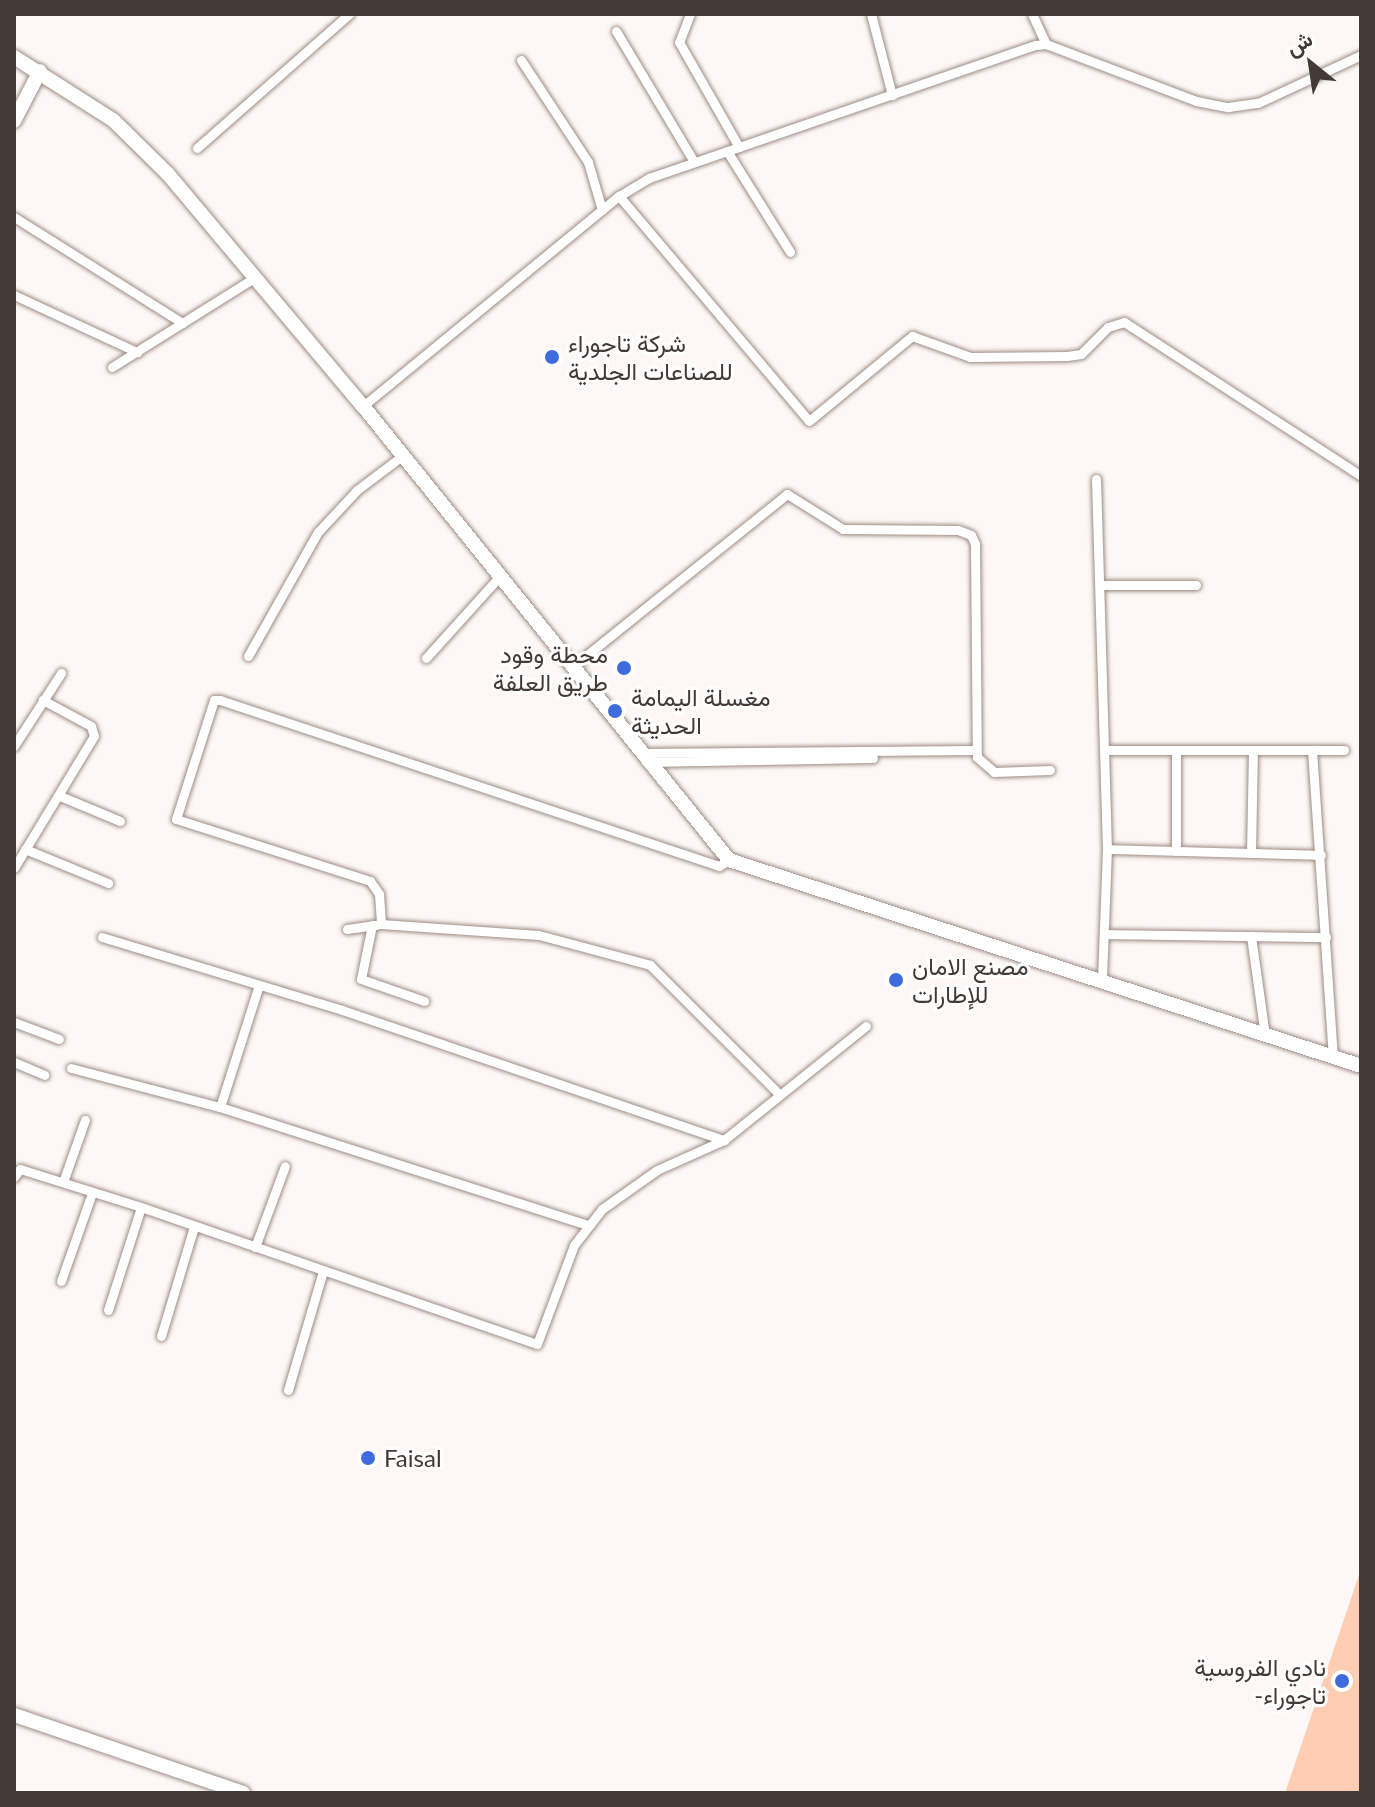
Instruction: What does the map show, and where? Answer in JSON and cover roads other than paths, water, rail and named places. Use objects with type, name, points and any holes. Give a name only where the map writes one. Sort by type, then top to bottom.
[{"type":"street","points":[[197,148],[349,14]]},
{"type":"street","points":[[690,14],[679,42],[739,147]]},
{"type":"street","points":[[871,14],[892,95]]},
{"type":"street","points":[[1032,14],[1046,44]]},
{"type":"street","points":[[616,31],[694,162]]},
{"type":"street","points":[[363,406],[619,196],[649,178],[694,162],[1046,44],[1196,101],[1228,107],[1258,103],[1361,55]]},
{"type":"street","points":[[14,57],[113,120],[168,174],[363,406],[643,758],[729,860],[1361,1066]]},
{"type":"street","points":[[521,60],[588,162],[602,210]]},
{"type":"street","points":[[14,121],[19,101],[40,71]]},
{"type":"street","points":[[727,151],[790,252]]},
{"type":"street","points":[[619,196],[809,421],[912,336],[970,357],[1067,356],[1081,354],[1108,327],[1124,322],[1361,476]]},
{"type":"street","points":[[14,217],[182,323]]},
{"type":"street","points":[[112,367],[254,278]]},
{"type":"street","points":[[14,295],[137,352]]},
{"type":"street","points":[[248,656],[318,532],[357,490],[402,456]]},
{"type":"street","points":[[1096,479],[1106,750],[1107,849],[1102,981]]},
{"type":"street","points":[[572,667],[790,494],[843,529],[958,530],[974,538],[976,750],[980,763],[994,772],[1050,770]]},
{"type":"street","points":[[426,658],[499,577]]},
{"type":"street","points":[[1100,585],[1196,585]]},
{"type":"street","points":[[14,746],[61,673]]},
{"type":"street","points":[[14,868],[60,796],[94,731],[43,700]]},
{"type":"street","points":[[424,1001],[361,979],[376,925],[379,894],[370,881],[176,819],[214,700],[719,866],[729,860]]},
{"type":"street","points":[[643,758],[976,750]]},
{"type":"street","points":[[1106,750],[1344,750]]},
{"type":"street","points":[[1176,750],[1176,851]]},
{"type":"street","points":[[1251,853],[1253,750]]},
{"type":"street","points":[[1312,750],[1333,1056]]},
{"type":"street","points":[[643,758],[873,758]]},
{"type":"street","points":[[60,796],[120,821]]},
{"type":"street","points":[[25,849],[108,883]]},
{"type":"street","points":[[1107,849],[1321,855]]},
{"type":"street","points":[[347,929],[376,925],[539,935],[650,965],[779,1094]]},
{"type":"street","points":[[1105,934],[1326,937]]},
{"type":"street","points":[[1251,936],[1265,1035]]},
{"type":"street","points":[[102,937],[259,985],[724,1140]]},
{"type":"street","points":[[220,1107],[259,985]]},
{"type":"street","points":[[14,1022],[59,1039]]},
{"type":"street","points":[[14,1177],[20,1169],[63,1182],[537,1344],[563,1267],[588,1225],[625,1188],[724,1140],[866,1026]]},
{"type":"street","points":[[14,1062],[44,1075]]},
{"type":"street","points":[[71,1068],[220,1107],[588,1225]]},
{"type":"street","points":[[63,1182],[85,1120]]},
{"type":"street","points":[[255,1247],[285,1166]]},
{"type":"street","points":[[61,1281],[92,1193]]},
{"type":"street","points":[[108,1310],[141,1207]]},
{"type":"street","points":[[161,1336],[194,1227]]},
{"type":"street","points":[[288,1390],[323,1271]]},
{"type":"street","points":[[14,1715],[243,1793]]},
{"type":"place","name":"شركة تاجوراء للصناعات الجلدية","points":[[552,357]]},
{"type":"place","name":"محطة وقود طريق العلفة","points":[[624,668]]},
{"type":"place","name":"مغسلة اليمامة الحديثة","points":[[615,711]]},
{"type":"place","name":"مصنع الامان للإطارات","points":[[896,980]]},
{"type":"place","name":"Faisal","points":[[368,1458]]},
{"type":"place","name":"نادي الفروسية -تاجوراء","points":[[1342,1681]]}]
